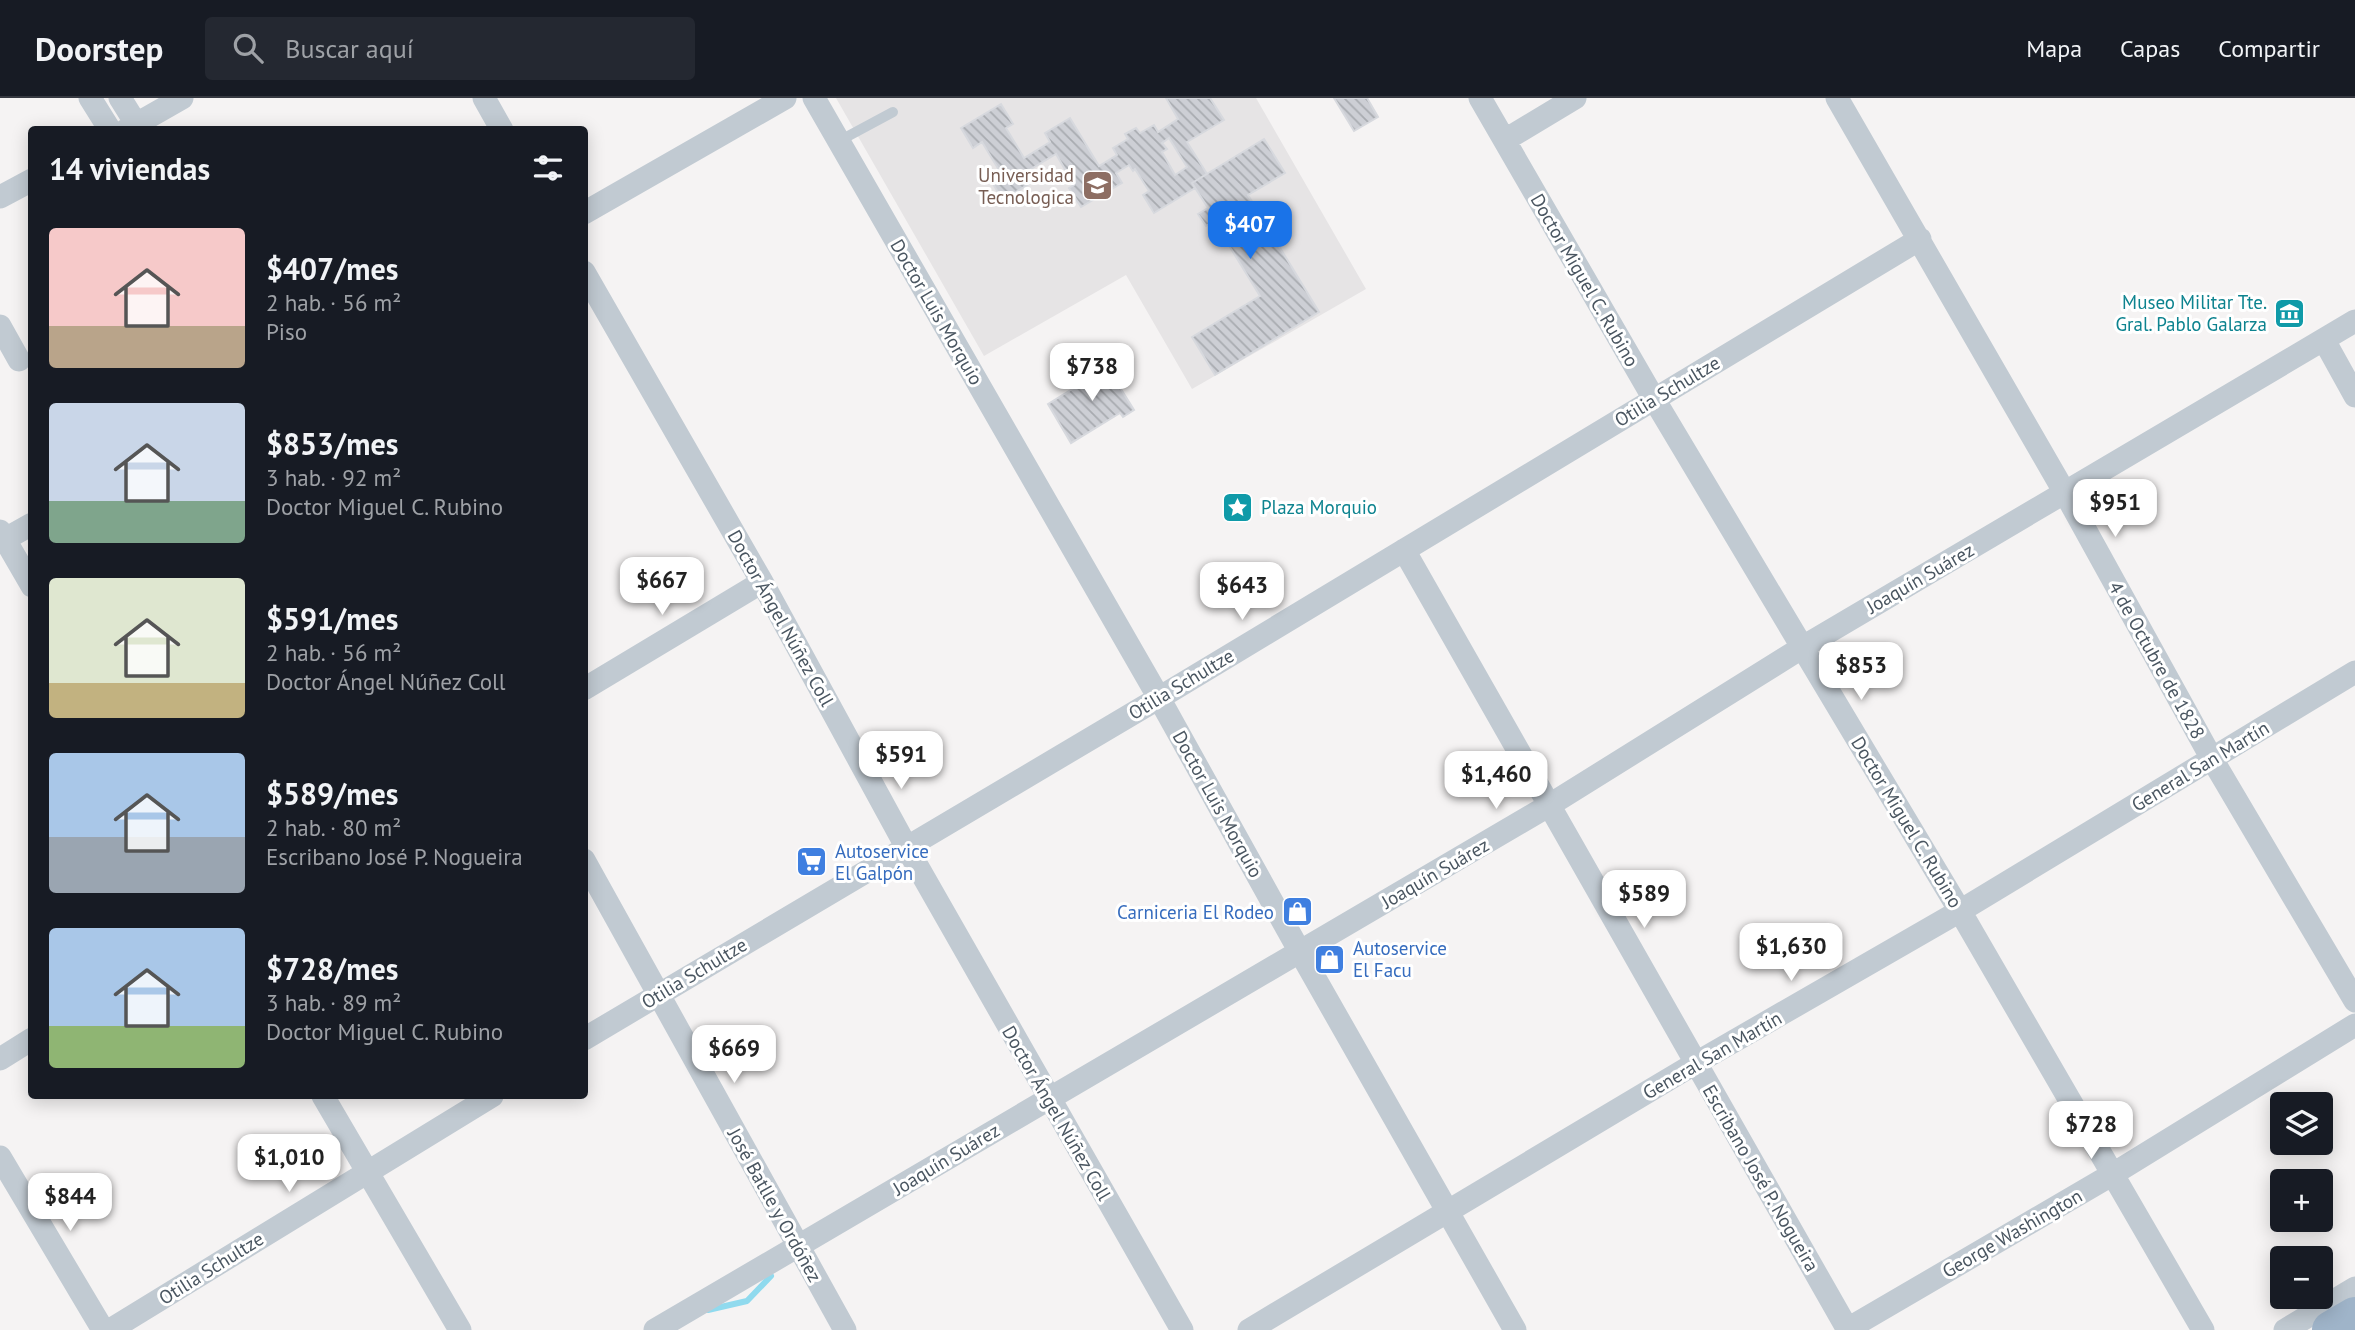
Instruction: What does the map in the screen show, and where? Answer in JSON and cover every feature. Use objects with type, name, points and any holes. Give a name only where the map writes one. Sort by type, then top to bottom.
[{"type":"highway","points":[[2330,1330],[2355,1316]]},
{"type":"street","points":[[90,98],[108,126]]},
{"type":"street","points":[[120,98],[133,126]]},
{"type":"street","points":[[137,126],[183,98]]},
{"type":"street","points":[[484,98],[500,126]]},
{"type":"street","points":[[588,211],[785,98]]},
{"type":"street","name":"Doctor Luis Morquio","points":[[814,98],[1159,698],[1515,1330]]},
{"type":"street","name":"Doctor Miguel C. Rubino","points":[[1480,98],[1654,399],[1960,911],[2203,1330]]},
{"type":"street","points":[[1505,140],[1575,98]]},
{"type":"street","name":"4 de Octubre de 1828","points":[[1838,98],[2065,493],[2212,760],[2355,1001]]},
{"type":"street","points":[[0,197],[28,182]]},
{"type":"street","name":"Otilia Schultze","points":[[588,1037],[1159,698],[1920,239]]},
{"type":"street","name":"Doctor Ángel Núñez Coll","points":[[588,279],[762,582],[907,848],[1182,1330]]},
{"type":"street","name":"Joaquín Suárez","points":[[655,1330],[1548,806],[1803,647],[2355,321]]},
{"type":"street","points":[[0,326],[19,360]]},
{"type":"street","points":[[2324,340],[2355,396]]},
{"type":"street","points":[[28,526],[2,537],[28,579]]},
{"type":"street","name":"Escribano José P. Nogueira","points":[[1404,550],[1847,1330]]},
{"type":"street","points":[[588,687],[762,582]]},
{"type":"street","name":"General San Martín","points":[[1249,1330],[1696,1063],[1960,911],[2355,672]]},
{"type":"street","name":"José Batlle y Ordóñez","points":[[588,867],[845,1330]]},
{"type":"street","name":"George Washington","points":[[1847,1330],[2113,1174],[2355,1025]]},
{"type":"street","points":[[0,1059],[28,1041]]},
{"type":"street","points":[[325,1099],[460,1330]]},
{"type":"street","name":"Otilia Schultze","points":[[110,1330],[487,1099]]},
{"type":"street","points":[[0,1157],[103,1330]]},
{"type":"street","points":[[2285,1330],[2355,1288]]},
{"type":"lane","points":[[839,141],[892,112]]},
{"type":"shaded area","name":"Universidad Tecnologica","points":[[836,98],[1256,98],[1366,289],[1192,389],[1126,275],[984,356]]},
{"type":"building","points":[[1166,98],[1210,98],[1224,120],[1187,142],[1207,174],[1192,183],[1195,188],[1154,213],[1143,195],[1149,191],[1135,169],[1133,171],[1129,165],[1116,173],[1122,183],[1081,207],[1069,188],[1074,185],[1056,154],[1031,169],[1037,179],[1003,200],[988,176],[999,170],[982,142],[973,148],[961,128],[1001,104],[1013,124],[1006,128],[1024,158],[1050,142],[1045,133],[1070,118],[1099,166],[1117,155],[1113,148],[1128,139],[1125,134],[1136,128],[1140,133],[1154,125],[1158,132],[1178,119]],"holes":[[[1169,138],[1187,167],[1175,175],[1162,152],[1167,149],[1162,143]]]},
{"type":"building","points":[[1334,98],[1367,98],[1378,117],[1354,131]]},
{"type":"building","points":[[1264,139],[1285,173],[1248,195],[1319,312],[1215,375],[1192,337],[1260,296],[1214,221],[1206,226],[1198,214],[1208,208],[1192,183]]},
{"type":"building","points":[[1118,362],[1126,375],[1116,381],[1134,410],[1123,417],[1120,413],[1071,443],[1048,404],[1098,373],[1096,370],[1104,365],[1107,369]]},
{"type":"waterway","points":[[708,1310],[747,1301],[771,1276]]},
{"type":"place","name":"Universidad Tecnologica","points":[[1097,186]]},
{"type":"place","name":"Museo Militar Tte. Gral. Pablo Galarza","points":[[2290,313]]},
{"type":"place","name":"Plaza Morquio","points":[[1238,507]]},
{"type":"place","name":"Autoservice El Galpón","points":[[812,862]]},
{"type":"place","name":"Carniceria El Rodeo","points":[[1297,912]]},
{"type":"place","name":"Autoservice El Facu","points":[[1330,959]]}]
